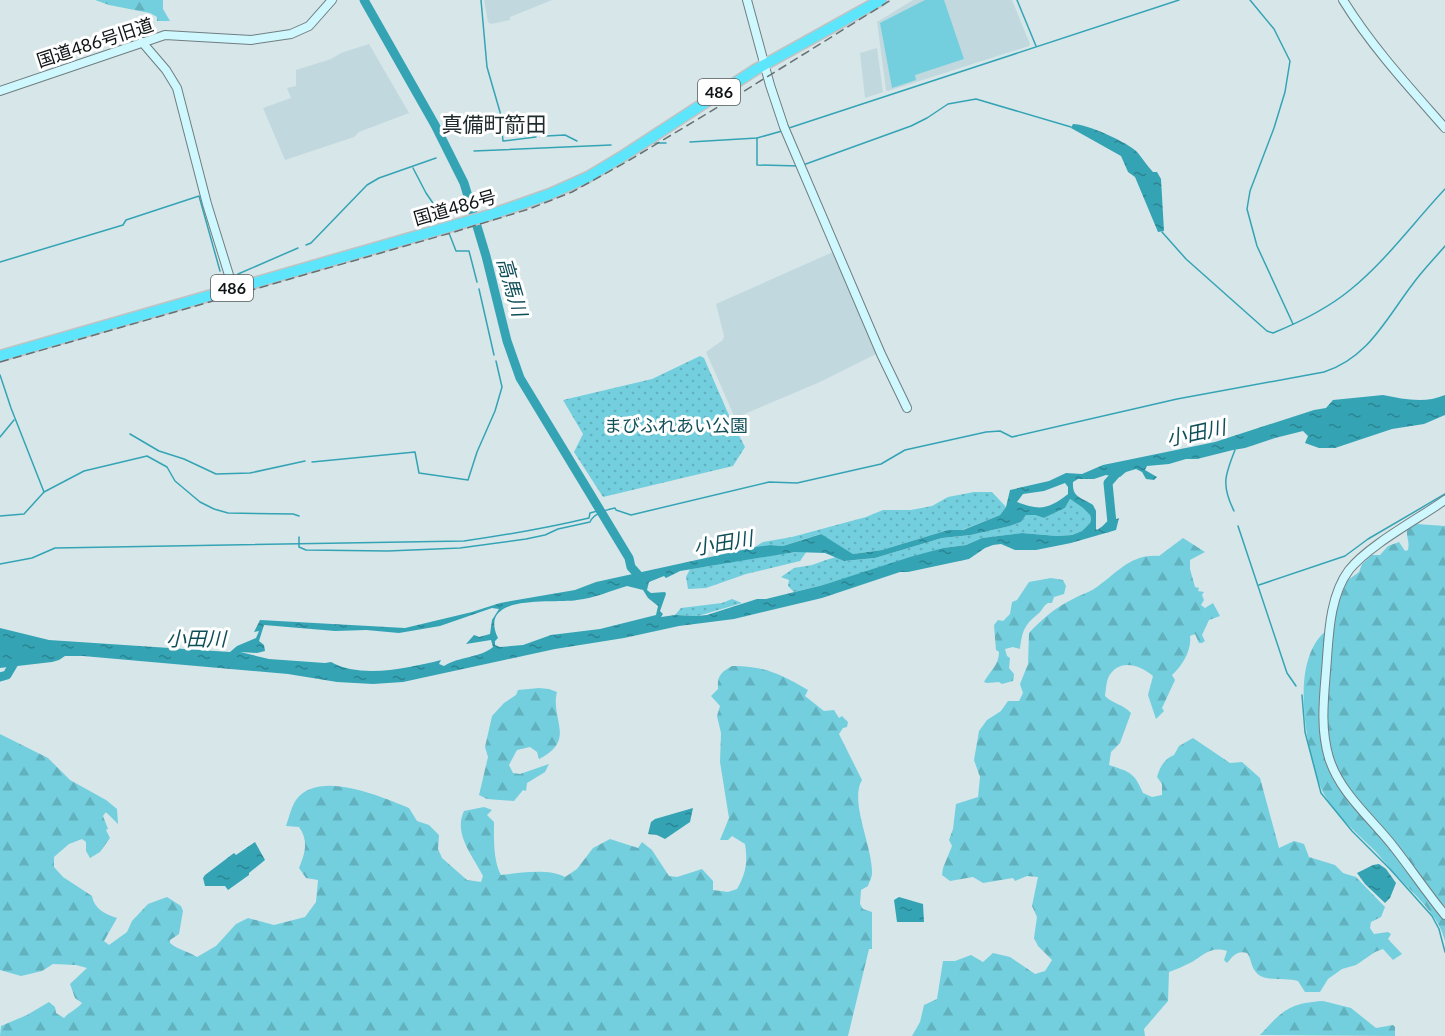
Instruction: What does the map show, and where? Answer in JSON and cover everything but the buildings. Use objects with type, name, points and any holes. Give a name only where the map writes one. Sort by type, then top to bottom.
[{"type":"highway","name":"国道486号","points":[[0,356],[512,208],[561,190],[603,168],[766,64],[881,0]]},
{"type":"street","name":"国道486号旧道","points":[[0,91],[142,42],[174,35],[251,40],[280,36],[309,26],[332,0]]},
{"type":"street","points":[[747,0],[785,130],[882,357],[907,408]]},
{"type":"street","points":[[1343,0],[1384,58],[1445,128]]},
{"type":"street","points":[[142,42],[166,70],[177,88],[207,204],[233,288]]},
{"type":"street","points":[[1445,500],[1369,552],[1348,571],[1334,603],[1329,639],[1324,731],[1327,751],[1341,782],[1411,868],[1445,915]]},
{"type":"shaded area","points":[[484,0],[552,0],[510,17],[510,20],[491,24],[488,22]]},
{"type":"shaded area","points":[[913,0],[1012,0],[1030,44],[888,91],[886,90],[877,22]]},
{"type":"shaded area","points":[[369,44],[409,113],[359,132],[354,137],[285,160],[263,108],[291,98],[287,88],[296,86],[296,70]]},
{"type":"shaded area","points":[[877,48],[883,92],[865,98],[860,53]]},
{"type":"shaded area","points":[[833,252],[876,354],[820,382],[735,418],[706,352],[723,340],[724,336],[716,304]]},
{"type":"green space","points":[[95,0],[163,0],[163,9],[170,21],[157,21],[157,17],[150,13]]},
{"type":"green space","points":[[925,0],[944,0],[964,59],[915,75],[916,80],[892,88],[880,23]]},
{"type":"green space","name":"まびふれあい公園","points":[[700,356],[704,358],[745,447],[733,466],[603,497],[574,452],[583,434],[563,400],[652,379]]},
{"type":"green space","points":[[974,492],[992,492],[1006,507],[1000,515],[962,530],[948,530],[882,550],[853,554],[820,534],[783,546],[770,545],[750,550],[763,542],[792,537],[866,517],[883,510],[911,510],[932,506],[948,497]]},
{"type":"green space","points":[[1070,499],[1083,508],[1091,519],[1082,531],[1072,535],[1022,533],[982,538],[966,545],[943,548],[794,592],[788,586],[789,580],[781,577],[794,568],[836,557],[844,561],[875,558],[942,538],[971,535],[1010,526],[1021,522],[1026,515],[1044,518],[1065,508]]},
{"type":"green space","points":[[1417,524],[1445,526],[1445,941],[1438,923],[1427,907],[1329,802],[1314,768],[1305,718],[1304,687],[1308,659],[1318,639],[1328,629],[1335,626],[1336,607],[1348,580],[1359,572],[1362,564],[1372,555],[1380,555],[1388,546],[1399,542],[1405,551],[1408,550],[1407,530]]},
{"type":"green space","points":[[1183,538],[1205,552],[1190,560],[1190,569],[1195,587],[1199,588],[1198,591],[1204,592],[1201,605],[1205,608],[1213,603],[1220,616],[1209,620],[1202,635],[1205,641],[1202,643],[1199,643],[1195,634],[1190,636],[1186,657],[1172,675],[1175,680],[1162,708],[1164,711],[1156,719],[1148,695],[1153,676],[1136,666],[1124,665],[1114,670],[1109,676],[1105,696],[1131,713],[1120,743],[1111,752],[1109,765],[1130,774],[1137,781],[1143,793],[1152,797],[1162,795],[1162,784],[1157,777],[1163,764],[1174,755],[1179,746],[1193,738],[1230,763],[1242,762],[1260,778],[1279,848],[1294,841],[1304,844],[1309,857],[1335,865],[1343,873],[1356,877],[1385,907],[1381,917],[1371,922],[1370,928],[1374,934],[1388,932],[1391,934],[1388,939],[1402,954],[1393,960],[1383,949],[1375,952],[1356,965],[1342,969],[1328,979],[1320,992],[1305,992],[1298,981],[1259,975],[1247,953],[1238,953],[1227,963],[1224,960],[1227,951],[1212,950],[1169,972],[1168,1001],[1144,1029],[1145,1036],[912,1036],[920,1022],[924,1005],[937,999],[943,961],[955,961],[971,955],[983,962],[993,953],[1010,957],[1035,974],[1045,971],[1052,960],[1038,946],[1034,938],[1037,917],[1032,906],[1038,877],[1027,876],[1015,881],[1013,878],[983,883],[973,877],[950,881],[942,875],[952,846],[949,840],[953,829],[956,804],[978,797],[980,777],[974,760],[979,731],[987,720],[1001,711],[1008,701],[1019,701],[1023,693],[1020,684],[1028,664],[1029,633],[1055,610],[1094,589],[1124,566],[1139,558],[1159,556]]},
{"type":"green space","points":[[807,551],[800,561],[746,574],[706,588],[688,589],[686,577],[690,569]]},
{"type":"green space","points":[[1051,578],[1063,580],[1066,586],[1064,594],[1054,597],[1052,603],[1046,604],[1027,625],[1020,649],[1013,647],[1005,649],[1010,658],[1009,668],[1014,674],[1013,681],[1002,684],[984,682],[999,657],[999,652],[996,650],[994,625],[998,620],[1003,621],[1010,614],[1012,602],[1017,600],[1029,582]]},
{"type":"green space","points":[[732,599],[742,603],[698,616],[675,615],[681,608],[722,603]]},
{"type":"green space","points":[[732,666],[763,669],[789,680],[808,690],[805,696],[824,711],[834,710],[839,718],[842,716],[848,722],[847,727],[843,728],[839,734],[862,780],[858,800],[872,877],[868,886],[861,890],[860,904],[863,909],[872,912],[872,949],[869,949],[848,1036],[0,1036],[1,1026],[49,1002],[55,1007],[56,1013],[64,1018],[82,1003],[75,998],[70,984],[87,968],[53,964],[42,971],[21,976],[0,970],[0,734],[48,758],[70,780],[106,800],[117,809],[118,824],[106,812],[103,816],[110,838],[100,852],[90,858],[86,851],[86,842],[82,839],[69,844],[54,857],[54,867],[63,877],[92,896],[93,901],[101,910],[117,918],[104,941],[109,945],[127,932],[132,921],[148,904],[167,897],[181,906],[183,911],[179,934],[170,940],[170,943],[197,957],[216,946],[236,924],[248,918],[274,925],[305,917],[316,902],[318,880],[306,878],[299,868],[305,847],[304,837],[299,827],[286,826],[296,800],[306,791],[319,787],[351,788],[409,808],[417,821],[429,825],[439,835],[438,849],[442,858],[467,880],[481,882],[483,876],[466,845],[461,820],[464,811],[484,807],[492,810],[487,815],[494,822],[495,856],[501,875],[542,872],[565,877],[577,869],[593,848],[610,839],[638,848],[642,842],[652,850],[669,876],[677,877],[702,869],[713,881],[713,890],[728,892],[737,889],[745,867],[746,850],[745,844],[732,836],[728,840],[720,840],[729,818],[720,762],[721,733],[717,716],[720,706],[711,696],[718,689],[720,675]]},
{"type":"green space","points":[[539,688],[557,692],[560,737],[550,752],[539,759],[537,752],[530,747],[517,750],[509,765],[513,773],[520,774],[549,764],[545,772],[527,783],[526,791],[523,790],[514,801],[487,799],[479,795],[488,757],[485,747],[492,716],[504,703],[516,695],[518,690]]},
{"type":"green space","points":[[1323,1001],[1351,1008],[1376,1028],[1393,1025],[1395,1036],[1260,1035],[1281,1014],[1294,1006]]},
{"type":"water","points":[[1073,124],[1097,130],[1126,144],[1138,153],[1153,172],[1157,172],[1161,179],[1164,231],[1158,232],[1135,177],[1128,172],[1121,156],[1071,128]]},
{"type":"water","points":[[1383,395],[1422,400],[1445,395],[1445,415],[1424,424],[1392,429],[1335,448],[1319,448],[1305,443],[1308,436],[1303,431],[1197,459],[1147,466],[1145,470],[1157,477],[1154,480],[1146,479],[1142,472],[1136,469],[1120,477],[1106,475],[1094,479],[1078,479],[1073,482],[1074,491],[1093,505],[1096,511],[1097,530],[1119,518],[1116,530],[1071,543],[1036,550],[1015,550],[1001,544],[993,545],[969,559],[900,572],[822,598],[734,619],[679,626],[555,649],[403,682],[373,684],[337,682],[288,674],[83,656],[65,656],[52,662],[0,668],[0,628],[49,640],[230,652],[237,646],[256,638],[259,631],[254,632],[260,620],[405,628],[500,603],[575,590],[596,582],[756,547],[783,546],[821,534],[853,554],[882,550],[948,530],[963,530],[1000,515],[1006,507],[1010,490],[1049,481],[1066,473],[1082,474],[1103,465],[1215,442],[1326,408],[1333,400]],"holes":[[[1065,483],[1068,487],[1068,494],[1044,507],[1032,507],[1017,502],[1023,494],[1044,491]],[[1070,499],[1090,515],[1090,523],[1082,531],[1072,535],[1022,533],[982,538],[966,545],[943,548],[823,585],[766,599],[757,599],[707,615],[661,617],[663,614],[660,611],[665,592],[651,593],[647,590],[649,582],[664,576],[666,578],[680,571],[795,552],[825,553],[844,561],[875,558],[942,538],[971,535],[1010,526],[1021,522],[1026,515],[1044,518],[1065,508]],[[627,586],[643,590],[648,598],[658,606],[656,615],[600,629],[551,635],[523,645],[500,647],[495,645],[498,638],[494,623],[498,613],[508,607],[521,603],[567,601],[596,596]],[[492,608],[499,609],[492,620],[490,634],[479,637],[474,635],[466,644],[491,640],[493,647],[488,651],[444,666],[439,664],[441,660],[400,669],[356,670],[331,662],[269,659],[240,652],[265,651],[264,645],[259,641],[264,625],[399,633],[440,626]]]},
{"type":"water","points":[[693,808],[690,822],[665,839],[648,834],[651,822],[655,819]]},
{"type":"water","points":[[255,842],[265,860],[249,875],[228,890],[225,886],[205,886],[203,878],[205,875],[234,853],[236,855]]},
{"type":"water","points":[[1379,864],[1386,869],[1396,883],[1390,898],[1385,903],[1357,873]]},
{"type":"water","points":[[899,897],[923,904],[924,922],[897,922],[894,900]]},
{"type":"waterway","name":"高馬川","points":[[364,0],[435,125],[464,183],[486,256],[507,341],[520,378],[629,558],[631,567],[640,577]]},
{"type":"waterway","points":[[481,0],[487,67],[500,112],[503,141],[536,137]]},
{"type":"waterway","points":[[1017,0],[1036,46]]},
{"type":"waterway","points":[[789,128],[1179,0]]},
{"type":"waterway","points":[[1250,0],[1274,29],[1290,61],[1285,92],[1250,191],[1247,209],[1257,246],[1293,324]]},
{"type":"waterway","points":[[803,165],[911,126],[948,104],[976,99],[1071,127]]},
{"type":"waterway","points":[[690,142],[757,138],[782,131]]},
{"type":"waterway","points":[[546,136],[565,135],[577,141]]},
{"type":"waterway","points":[[757,138],[757,165],[799,166]]},
{"type":"waterway","points":[[652,143],[666,143]]},
{"type":"waterway","points":[[474,151],[611,145]]},
{"type":"waterway","name":"高馬川","points":[[449,155],[453,154]]},
{"type":"waterway","points":[[306,245],[311,243],[367,185],[379,178],[436,158]]},
{"type":"waterway","points":[[413,168],[426,193],[446,222]]},
{"type":"waterway","points":[[1162,232],[1186,259],[1267,331],[1273,333],[1313,314],[1350,290],[1387,254],[1445,189]]},
{"type":"waterway","points":[[0,262],[123,225],[126,220],[199,196],[220,271]]},
{"type":"waterway","points":[[449,233],[456,251],[469,251],[477,282]]},
{"type":"waterway","points":[[299,537],[299,547],[306,550],[388,551],[460,548],[526,539],[590,522],[597,514],[615,508],[631,515],[769,482],[797,483],[881,464],[905,450],[986,432],[1000,431],[1012,437],[1177,399],[1324,372],[1353,357],[1375,336],[1420,275],[1445,246]]},
{"type":"waterway","points":[[238,274],[298,248]]},
{"type":"waterway","points":[[479,289],[494,355]]},
{"type":"waterway","points":[[312,462],[415,452],[419,473],[468,480],[502,387],[496,361]]},
{"type":"waterway","points":[[0,375],[44,492],[84,471],[147,456],[167,467],[175,481],[200,502],[214,509],[228,513],[299,516]]},
{"type":"waterway","points":[[0,437],[14,420]]},
{"type":"waterway","points":[[130,434],[159,451],[184,459],[216,474],[250,473],[305,461]]},
{"type":"waterway","points":[[1234,511],[1227,494],[1226,480],[1235,450]]},
{"type":"waterway","points":[[1107,528],[1112,523],[1108,483],[1121,468]]},
{"type":"waterway","points":[[0,516],[24,514],[44,492]]},
{"type":"waterway","points":[[1259,585],[1345,556],[1368,539],[1445,494]]},
{"type":"waterway","points":[[0,564],[32,558],[55,548],[464,541],[573,522],[589,518],[590,513],[601,510]]},
{"type":"waterway","points":[[1238,526],[1287,673],[1296,686]]},
{"type":"waterway","points":[[0,677],[7,675],[17,658]]},
{"type":"waterway","points":[[1302,695],[1305,732],[1321,793],[1352,831],[1432,916],[1439,929],[1445,952]]},
{"type":"railway","points":[[0,362],[454,232],[529,209],[572,192],[733,98],[891,0]]},
{"type":"district","name":"真備町箭田","points":[[494,125]]},
{"type":"water label","name":"小田川","points":[[1196,433]]},
{"type":"water label","name":"小田川","points":[[723,543]]},
{"type":"water label","name":"小田川","points":[[196,639]]}]
